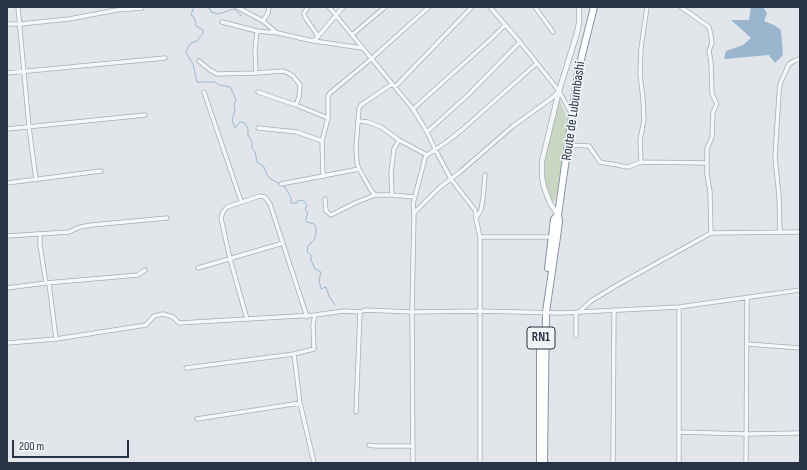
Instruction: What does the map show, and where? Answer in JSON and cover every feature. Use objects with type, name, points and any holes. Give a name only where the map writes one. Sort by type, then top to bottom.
[{"type":"highway","name":"Route de Lubumbashi","points":[[544,463],[544,312],[557,237],[559,220],[558,215],[582,54],[594,7]]},
{"type":"highway","name":"Route de Lubumbashi","points":[[540,463],[540,366],[554,219],[558,215]]},
{"type":"street","points":[[18,7],[29,127],[36,180]]},
{"type":"street","points":[[237,7],[263,21],[278,33]]},
{"type":"street","points":[[263,21],[268,13],[269,7]]},
{"type":"street","points":[[308,7],[304,13],[305,17],[318,36]]},
{"type":"street","points":[[329,7],[353,34],[362,48],[393,86],[413,108],[428,132],[435,150],[451,179],[475,210],[480,237],[480,463]]},
{"type":"street","points":[[313,41],[343,7]]},
{"type":"street","points":[[353,34],[385,7]]},
{"type":"street","points":[[323,177],[322,141],[328,118],[328,96],[429,7]]},
{"type":"street","points":[[375,195],[357,163],[356,148],[361,105],[393,86],[472,7]]},
{"type":"street","points":[[490,7],[559,91],[573,116]]},
{"type":"street","points":[[535,7],[553,32]]},
{"type":"street","points":[[558,215],[547,196],[542,177],[542,161],[559,91],[577,33],[579,23],[579,7]]},
{"type":"street","points":[[641,162],[640,140],[644,120],[640,74],[641,48],[647,7]]},
{"type":"street","points":[[681,7],[709,28],[712,43],[709,51],[712,94],[717,104],[713,112],[712,137],[707,149],[711,233]]},
{"type":"street","points":[[7,24],[69,19],[117,10],[142,8]]},
{"type":"street","points":[[222,22],[257,31],[278,33],[313,41],[362,48]]},
{"type":"street","points":[[413,108],[505,25]]},
{"type":"street","points":[[256,73],[255,50],[257,31]]},
{"type":"street","points":[[428,132],[467,96],[520,42]]},
{"type":"street","points":[[7,73],[165,58]]},
{"type":"street","points":[[780,232],[779,196],[775,157],[780,84],[790,63],[800,59]]},
{"type":"street","points":[[199,61],[217,74],[283,71],[288,73],[293,76],[300,85],[299,97],[296,105]]},
{"type":"street","points":[[413,463],[413,204],[427,155],[462,129],[537,63]]},
{"type":"street","points":[[414,213],[430,196],[513,126],[552,98],[559,91]]},
{"type":"street","points":[[204,92],[241,202]]},
{"type":"street","points":[[258,92],[328,118]]},
{"type":"street","points":[[7,130],[145,115]]},
{"type":"street","points":[[358,121],[368,122],[381,128],[399,140],[427,155]]},
{"type":"street","points":[[258,128],[297,132],[322,141]]},
{"type":"street","points":[[392,195],[394,149],[399,140]]},
{"type":"street","points":[[569,145],[589,146],[600,162],[628,167],[641,162],[707,163]]},
{"type":"street","points":[[281,184],[359,169]]},
{"type":"street","points":[[7,183],[101,171]]},
{"type":"street","points":[[476,219],[481,210],[485,175]]},
{"type":"street","points":[[325,200],[325,209],[332,215],[375,195],[414,197]]},
{"type":"street","points":[[247,319],[230,259],[221,218],[227,207],[260,196],[265,198],[270,204],[307,317]]},
{"type":"street","points":[[7,236],[69,232],[80,227],[92,225],[167,218]]},
{"type":"street","points":[[576,336],[578,312],[591,301],[613,287],[711,233],[800,232]]},
{"type":"street","points":[[40,234],[40,245],[48,283],[56,338]]},
{"type":"street","points":[[480,237],[552,237]]},
{"type":"street","points":[[198,268],[283,242]]},
{"type":"street","points":[[7,288],[138,275],[146,270]]},
{"type":"street","points":[[7,343],[56,338],[146,325],[154,316],[164,314],[173,317],[179,323],[307,317],[344,310],[360,312],[364,310],[412,312],[578,312],[679,307],[800,290]]},
{"type":"street","points":[[746,463],[747,297]]},
{"type":"street","points":[[679,307],[679,463]]},
{"type":"street","points":[[613,463],[614,310]]},
{"type":"street","points":[[356,412],[360,312]]},
{"type":"street","points":[[186,368],[314,350],[313,324],[315,315]]},
{"type":"street","points":[[747,344],[800,348]]},
{"type":"street","points":[[294,354],[300,403],[314,463]]},
{"type":"street","points":[[197,418],[300,403]]},
{"type":"street","points":[[679,432],[747,434],[800,433]]},
{"type":"street","points":[[369,445],[413,446]]},
{"type":"green space","points":[[559,99],[567,118],[563,167],[555,200],[552,202],[544,184],[543,160]]},
{"type":"water","points":[[751,7],[763,7],[767,13],[764,21],[781,30],[783,55],[775,63],[769,55],[724,59],[726,51],[743,45],[751,38],[731,20],[749,20]]},
{"type":"waterway","points":[[194,7],[191,15],[193,16],[196,26],[203,30],[203,33],[197,41],[191,43],[186,52],[193,64],[197,82],[215,82],[219,85],[230,87],[236,99],[232,120],[235,128],[240,122],[245,123],[257,162],[264,167],[267,175],[271,179],[285,187],[291,198],[291,203],[297,203],[298,200],[304,201],[307,205],[305,210],[308,213],[306,222],[316,226],[314,240],[308,246],[307,252],[311,255],[311,260],[315,269],[321,272],[319,280],[321,289],[326,287],[329,296],[335,305]]},
{"type":"waterway","points":[[207,7],[211,12],[218,14],[234,9],[242,16]]}]
